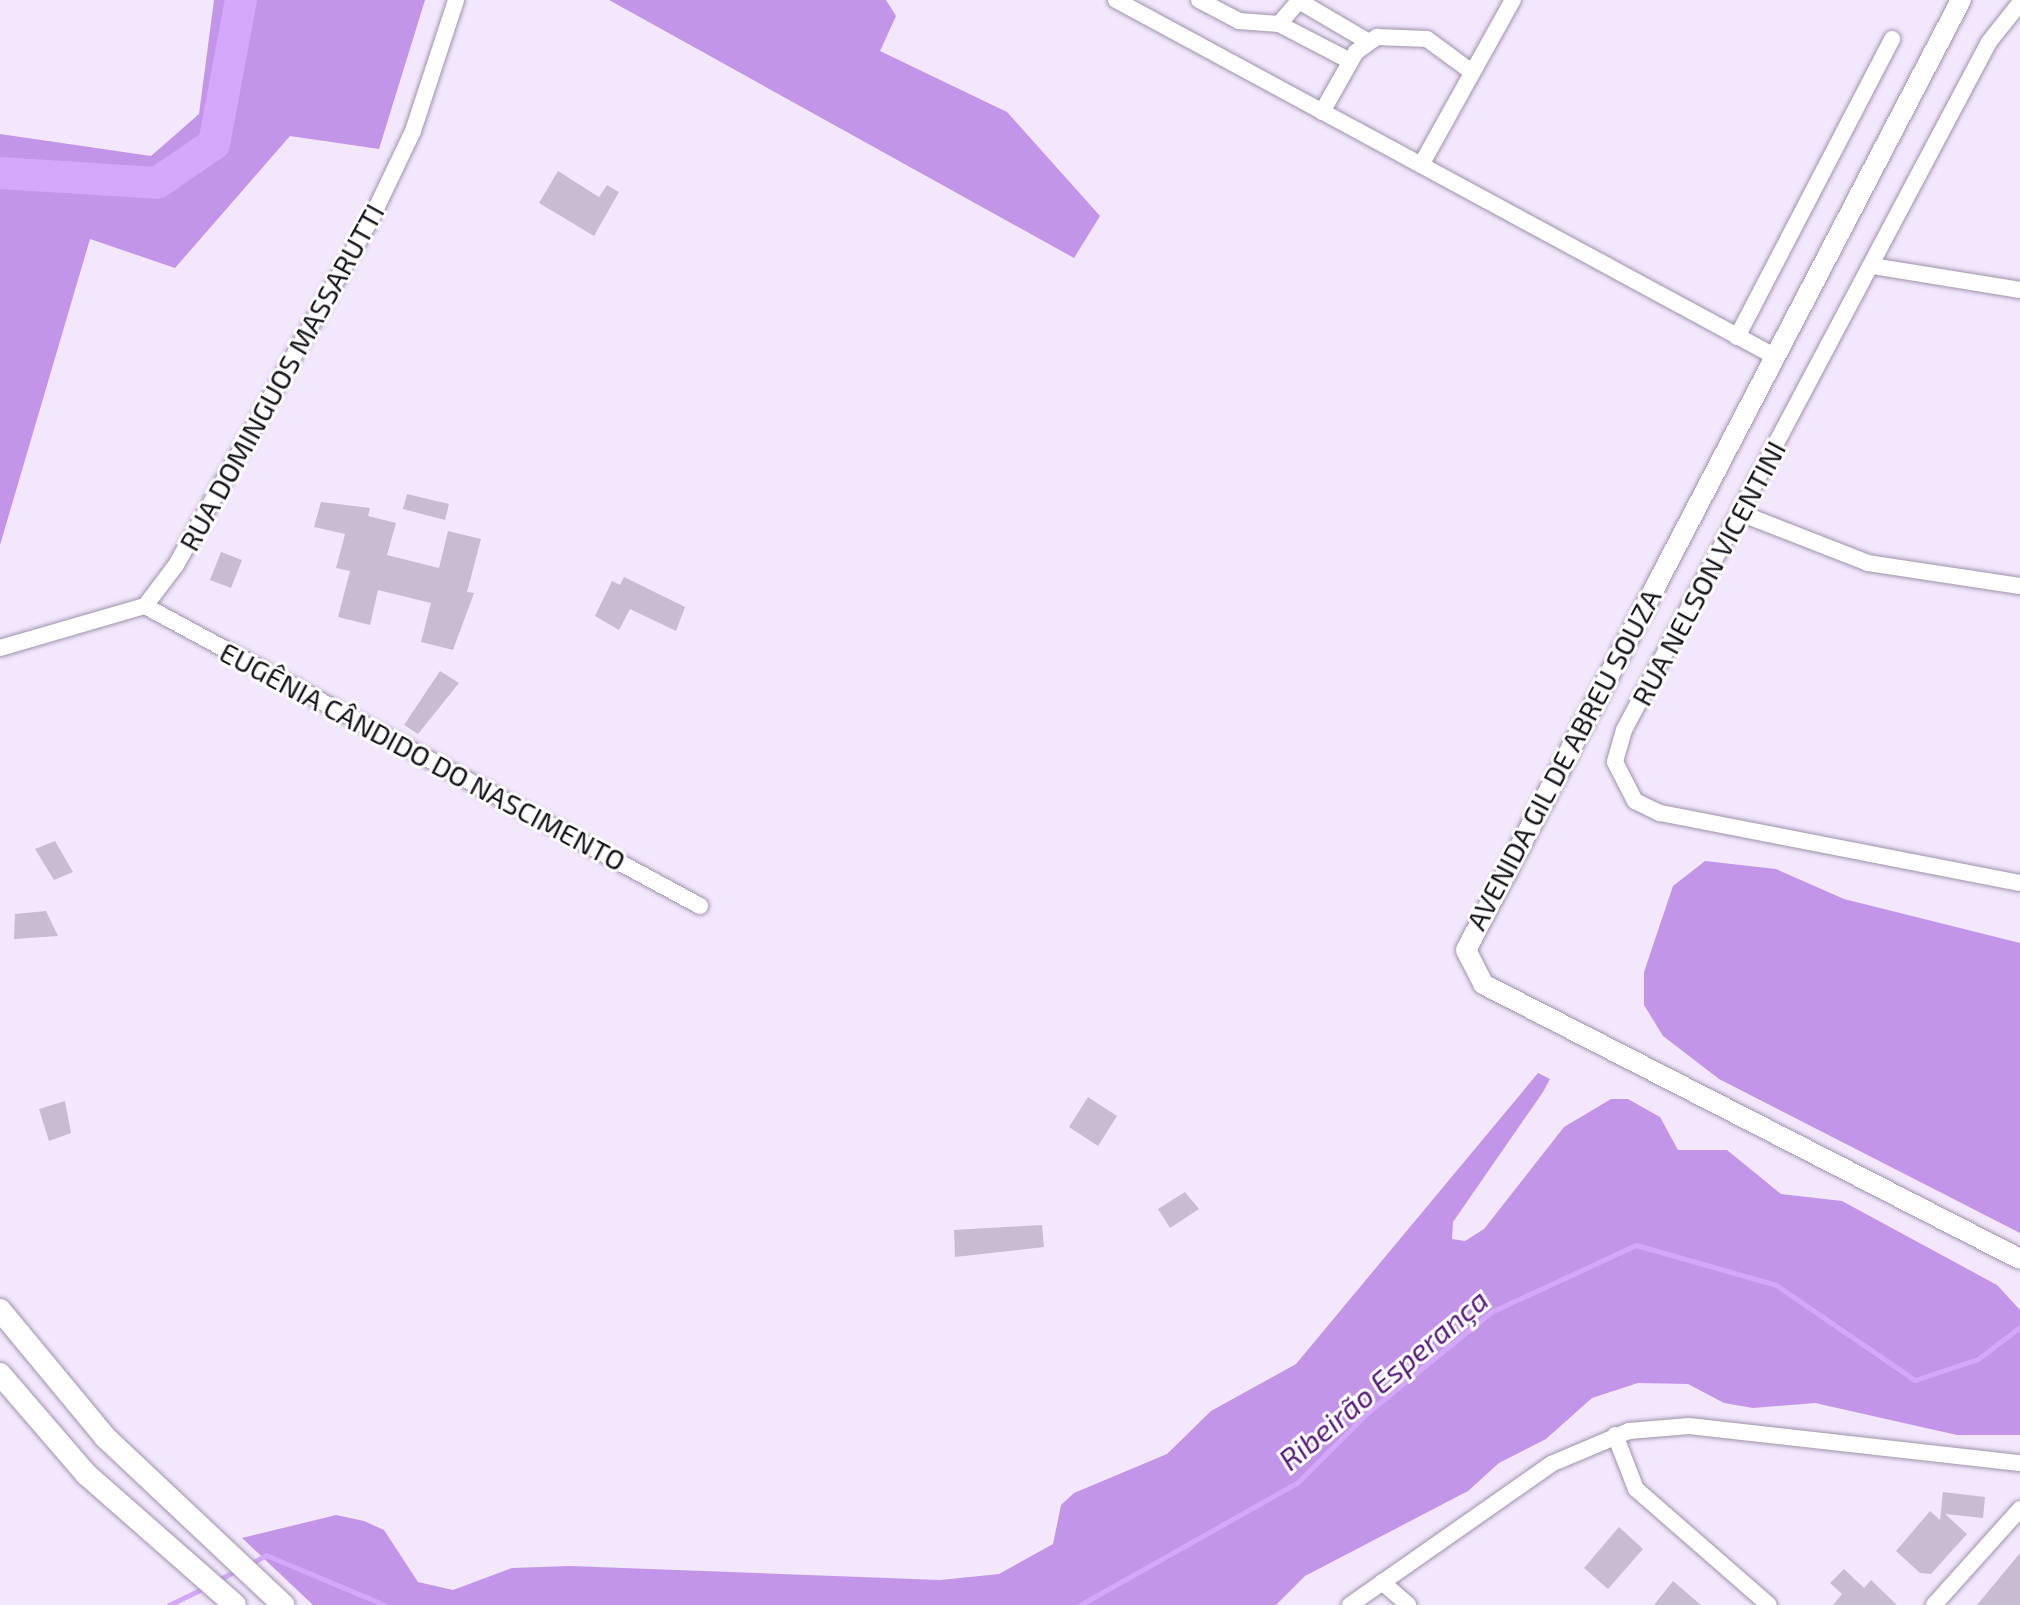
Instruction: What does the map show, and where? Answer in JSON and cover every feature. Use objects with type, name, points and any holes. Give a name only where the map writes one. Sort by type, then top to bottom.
[{"type":"main road","points":[[0,1310],[105,1437],[283,1605]]},
{"type":"main road","points":[[0,1374],[86,1474],[233,1604]]},
{"type":"street","name":"RUA DOMINGUOS MASSARUTTI","points":[[145,606],[176,565],[372,217],[413,131],[456,0]]},
{"type":"street","points":[[1116,0],[1774,356]]},
{"type":"street","points":[[1199,0],[1239,21],[1279,24],[1350,61]]},
{"type":"street","points":[[1279,24],[1299,0],[1369,42]]},
{"type":"street","points":[[1421,165],[1513,0]]},
{"type":"street","name":"AVENIDA GIL DE ABREU SOUZA","points":[[1961,0],[1468,936],[1468,960],[1483,984],[2020,1259]]},
{"type":"street","name":"RUA NELSON VICENTINI","points":[[2020,3],[1989,42],[1624,730],[1615,762],[1619,781],[1660,813],[2020,883]]},
{"type":"street","points":[[1322,112],[1350,61],[1369,42],[1397,32],[1427,39],[1472,72]]},
{"type":"street","points":[[1737,337],[1892,39]]},
{"type":"street","points":[[1872,266],[2020,290]]},
{"type":"street","points":[[1740,513],[1868,563],[2020,586]]},
{"type":"street","points":[[0,648],[145,606]]},
{"type":"street","name":"EUGÊNIA CÂNDIDO DO NASCIMENTO","points":[[145,606],[700,906]]},
{"type":"street","points":[[1350,1605],[1551,1464],[1615,1435],[1689,1426],[2020,1463]]},
{"type":"street","points":[[1615,1435],[1636,1489],[1769,1605]]},
{"type":"street","points":[[1934,1605],[2020,1509]]},
{"type":"street","points":[[1382,1582],[1408,1605]]},
{"type":"shaded area","points":[[214,0],[425,0],[379,149],[290,136],[175,268],[90,239],[0,545],[0,134],[151,156],[199,114]]},
{"type":"shaded area","points":[[609,0],[886,0],[896,16],[880,51],[1007,112],[1100,216],[1074,258]]},
{"type":"shaded area","points":[[1705,861],[1776,869],[1844,899],[2020,943],[2020,1233],[1719,1079],[1663,1036],[1644,1005],[1644,972],[1673,886]]},
{"type":"shaded area","points":[[1538,1073],[1550,1079],[1453,1222],[1452,1239],[1465,1241],[1484,1229],[1564,1127],[1611,1099],[1628,1099],[1660,1117],[1678,1150],[1727,1150],[1781,1194],[1842,1201],[1997,1285],[2020,1310],[2020,1435],[1957,1435],[1815,1403],[1753,1408],[1724,1403],[1688,1384],[1638,1383],[1592,1398],[1546,1439],[1499,1463],[1468,1491],[1305,1576],[1276,1605],[313,1605],[242,1538],[336,1515],[364,1521],[384,1530],[418,1582],[453,1590],[512,1568],[570,1566],[940,1580],[999,1574],[1053,1544],[1061,1505],[1074,1493],[1167,1454],[1211,1411],[1296,1364]]},
{"type":"building","points":[[558,171],[599,197],[607,185],[619,192],[594,236],[539,203]]},
{"type":"building","points":[[407,494],[449,504],[445,520],[403,509]]},
{"type":"building","points":[[321,502],[370,508],[368,516],[396,523],[387,555],[439,568],[448,531],[481,539],[467,592],[474,593],[453,650],[421,642],[431,603],[378,590],[370,625],[338,617],[350,571],[336,568],[345,534],[314,527]]},
{"type":"building","points":[[221,552],[242,560],[231,588],[210,580]]},
{"type":"building","points":[[624,577],[685,607],[676,631],[630,609],[619,630],[595,616],[612,581],[620,585]]},
{"type":"building","points":[[440,671],[459,683],[418,734],[404,725]]},
{"type":"building","points":[[55,841],[73,872],[54,880],[35,849]]},
{"type":"building","points":[[46,911],[58,936],[14,939],[15,914]]},
{"type":"building","points":[[1088,1097],[1117,1116],[1098,1146],[1069,1127]]},
{"type":"building","points":[[65,1101],[71,1133],[49,1141],[39,1109]]},
{"type":"building","points":[[1185,1192],[1199,1209],[1170,1228],[1158,1209]]},
{"type":"building","points":[[1042,1225],[1044,1247],[955,1257],[954,1230]]},
{"type":"building","points":[[1943,1492],[1985,1497],[1983,1518],[1945,1514],[1967,1534],[1931,1574],[1920,1573],[1896,1551],[1930,1511],[1940,1520]]},
{"type":"building","points":[[1619,1527],[1643,1549],[1608,1589],[1584,1568]]},
{"type":"building","points":[[2020,1553],[2020,1605],[1977,1605]]},
{"type":"building","points":[[1844,1569],[1864,1588],[1871,1580],[1897,1605],[1833,1605],[1842,1594],[1830,1583]]},
{"type":"building","points":[[1673,1581],[1701,1605],[1654,1605]]},
{"type":"waterway","points":[[0,173],[157,183],[214,144],[241,0]]},
{"type":"waterway","name":"Ribeirão Esperança","points":[[1080,1605],[1298,1482],[1368,1412],[1491,1312],[1636,1245],[1776,1285],[1915,1380],[1978,1359],[2020,1327]]},
{"type":"waterway","name":"Ribeirão Esperança","points":[[250,1564],[266,1555],[385,1605]]},
{"type":"waterway","name":"Ribeirão Esperança","points":[[218,1580],[238,1570]]},
{"type":"waterway","name":"Ribeirão Esperança","points":[[169,1605],[206,1587]]}]
